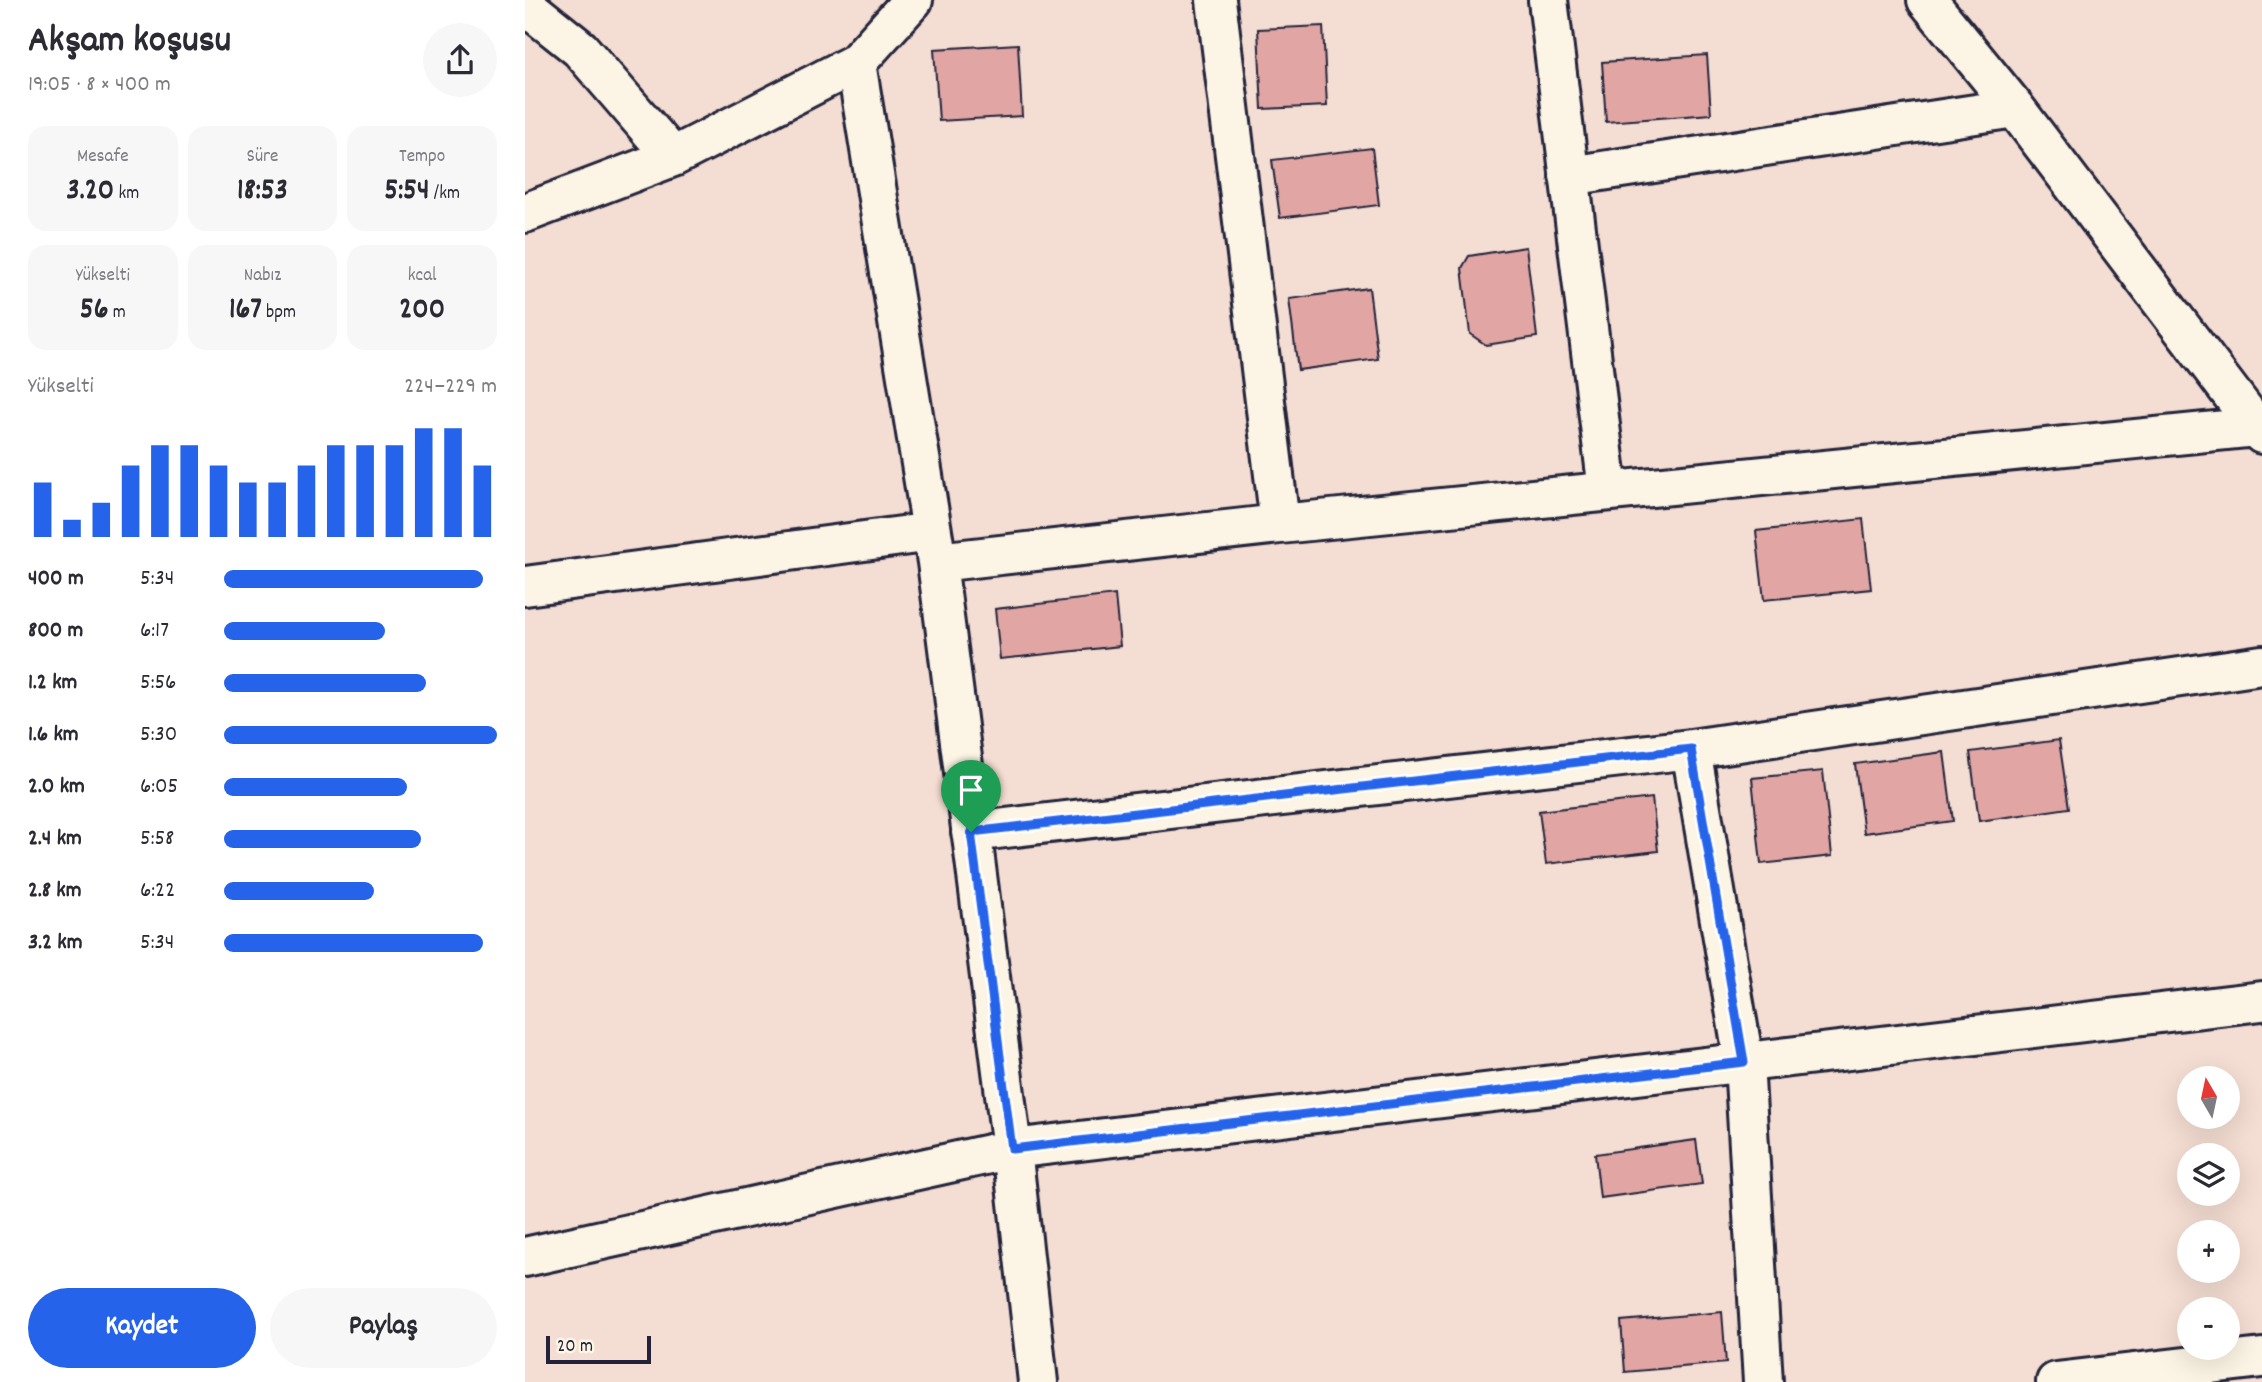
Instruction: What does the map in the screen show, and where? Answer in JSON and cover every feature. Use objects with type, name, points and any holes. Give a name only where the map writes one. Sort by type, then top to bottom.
[{"type":"street","points":[[525,214],[673,157],[856,63],[913,0]]},
{"type":"street","points":[[1216,0],[1280,524]]},
{"type":"street","points":[[1548,0],[1608,491]]},
{"type":"street","points":[[1927,0],[2015,107],[2259,430]]},
{"type":"street","points":[[525,5],[580,49],[673,157]]},
{"type":"street","points":[[856,63],[935,547],[1012,1149],[1038,1382]]},
{"type":"street","points":[[1569,176],[2015,107]]},
{"type":"street","points":[[525,586],[935,547],[1280,524],[2259,430]]},
{"type":"street","points":[[971,832],[1691,749],[2262,665]]},
{"type":"street","points":[[1691,749],[1744,1062],[1763,1382]]},
{"type":"street","points":[[525,1257],[1012,1149],[2262,1001]]},
{"type":"street","points":[[2056,1382],[2262,1358]]},
{"type":"building","points":[[1323,26],[1327,106],[1262,109],[1258,29]]},
{"type":"building","points":[[1018,44],[1022,116],[939,121],[934,49]]},
{"type":"building","points":[[1707,55],[1711,114],[1606,122],[1602,62]]},
{"type":"building","points":[[1372,148],[1379,205],[1280,218],[1272,160]]},
{"type":"building","points":[[1526,247],[1537,337],[1486,345],[1470,334],[1462,268],[1469,256]]},
{"type":"building","points":[[1369,288],[1378,359],[1298,370],[1289,299]]},
{"type":"building","points":[[1863,519],[1871,589],[1764,600],[1756,531]]},
{"type":"building","points":[[1115,595],[1120,646],[1000,659],[995,609]]},
{"type":"building","points":[[2059,740],[2069,808],[1979,821],[1970,752]]},
{"type":"building","points":[[1944,752],[1953,821],[1864,833],[1855,764]]},
{"type":"building","points":[[1823,771],[1832,856],[1761,864],[1752,778]]},
{"type":"building","points":[[1652,798],[1658,851],[1546,864],[1539,811]]},
{"type":"building","points":[[1696,1140],[1702,1184],[1600,1198],[1595,1154]]},
{"type":"building","points":[[1722,1312],[1726,1363],[1625,1372],[1621,1321]]},
{"type":"route","points":[[1691,749],[1744,1062],[1012,1149],[971,832],[1691,749]]}]
